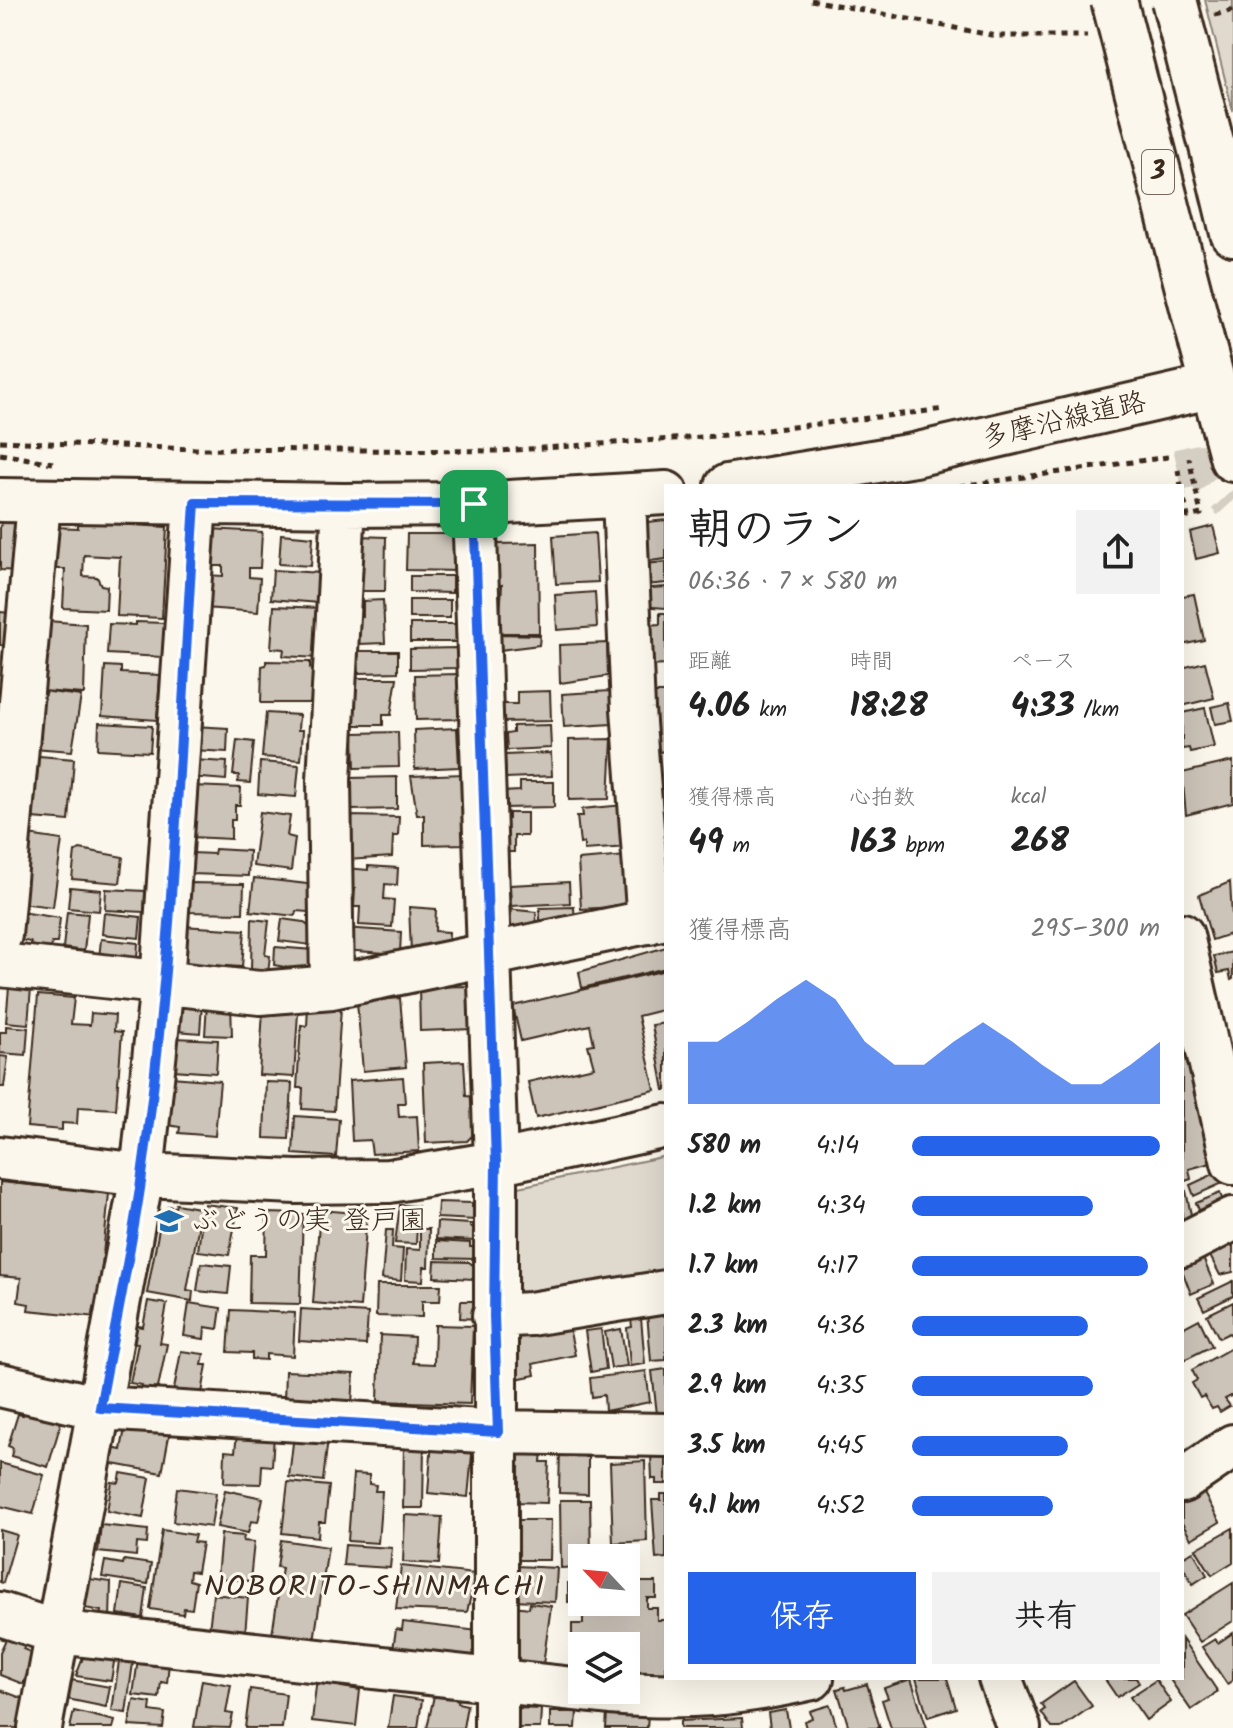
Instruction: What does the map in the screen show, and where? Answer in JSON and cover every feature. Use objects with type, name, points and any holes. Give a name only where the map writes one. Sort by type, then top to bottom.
[{"type":"main road","name":"3","points":[[1191,8],[1233,233]]},
{"type":"main road","name":"3","points":[[1103,18],[1202,343],[1223,384],[1233,457]]},
{"type":"street","name":"多摩沿線道路","points":[[756,484],[914,455],[1223,384]]},
{"type":"street","points":[[0,935],[20,501],[474,504],[624,498],[664,493]]},
{"type":"street","points":[[0,965],[260,993],[332,987],[658,920],[633,709],[624,498]]},
{"type":"street","points":[[40,1728],[142,1175],[162,983],[195,503]]},
{"type":"street","points":[[474,504],[496,1163],[496,1728]]},
{"type":"street","points":[[332,987],[329,780],[344,505]]},
{"type":"street","points":[[1184,942],[1206,1018],[1233,1163]]},
{"type":"street","points":[[0,1158],[142,1175],[296,1182],[389,1181],[496,1163],[664,1126]]},
{"type":"street","points":[[1184,1244],[1233,1219]]},
{"type":"street","points":[[494,1316],[530,1314],[664,1292]]},
{"type":"street","points":[[0,1385],[100,1408],[498,1432],[664,1435]]},
{"type":"street","points":[[1184,1480],[1233,1446]]},
{"type":"street","points":[[0,1614],[56,1632],[496,1683],[672,1698],[738,1694],[803,1680]]},
{"type":"street","points":[[1001,1680],[1019,1728]]},
{"type":"path","points":[[811,0],[996,36],[1103,18]]},
{"type":"path","points":[[1191,8],[1233,10]]},
{"type":"path","points":[[0,441],[195,449],[500,451],[716,436],[961,406]]},
{"type":"path","points":[[995,484],[1168,457]]},
{"type":"path","points":[[1184,498],[1188,517],[1201,514],[1189,458]]},
{"type":"path","points":[[1178,470],[1181,484]]},
{"type":"shaded area","points":[[1205,0],[1233,0],[1233,111]]},
{"type":"shaded area","points":[[664,1156],[664,1281],[517,1307],[507,1203],[519,1187]]},
{"type":"building","points":[[3,519],[26,521],[22,571],[0,570],[0,528]]},
{"type":"building","points":[[664,520],[664,559],[642,562],[638,523]]},
{"type":"building","points":[[78,522],[167,527],[162,618],[117,616],[120,557],[84,555],[83,576],[97,577],[101,585],[107,586],[106,610],[63,608],[65,569],[52,569],[54,527],[78,528]]},
{"type":"building","points":[[1213,526],[1220,553],[1196,559],[1190,532]]},
{"type":"building","points":[[210,529],[262,532],[260,568],[249,568],[249,577],[260,578],[258,612],[204,608],[206,575],[223,576],[223,566],[208,566]]},
{"type":"building","points":[[595,533],[598,582],[556,584],[553,536]]},
{"type":"building","points":[[281,534],[313,537],[311,566],[279,564]]},
{"type":"building","points":[[407,534],[460,534],[459,571],[406,570]]},
{"type":"building","points":[[359,536],[386,537],[385,591],[358,591]]},
{"type":"building","points":[[538,543],[539,633],[499,633],[502,585],[494,586],[498,544]]},
{"type":"building","points":[[664,562],[664,583],[646,585],[644,564]]},
{"type":"building","points":[[273,570],[321,573],[319,603],[271,599]]},
{"type":"building","points":[[410,576],[452,576],[452,593],[410,592]]},
{"type":"building","points":[[664,587],[664,608],[639,606],[638,589]]},
{"type":"building","points":[[595,592],[597,627],[557,630],[555,595]]},
{"type":"building","points":[[1194,594],[1204,640],[1184,645],[1184,596]]},
{"type":"building","points":[[383,600],[385,643],[359,644],[357,616],[363,616],[363,601]]},
{"type":"building","points":[[409,600],[450,600],[450,618],[409,618]]},
{"type":"building","points":[[274,606],[321,608],[319,658],[283,656],[284,649],[271,648]]},
{"type":"building","points":[[0,612],[10,613],[7,646],[0,645]]},
{"type":"building","points":[[660,613],[664,613],[664,665],[648,666],[646,625],[660,624]]},
{"type":"building","points":[[47,621],[86,624],[84,694],[42,691]]},
{"type":"building","points":[[136,622],[165,623],[162,657],[107,654],[109,624],[136,625]]},
{"type":"building","points":[[410,624],[457,624],[457,642],[410,642]]},
{"type":"building","points":[[499,634],[540,635],[539,645],[499,650]]},
{"type":"building","points":[[607,643],[608,676],[560,683],[559,645]]},
{"type":"building","points":[[457,648],[457,668],[410,669],[410,649]]},
{"type":"building","points":[[358,651],[398,651],[398,672],[359,673]]},
{"type":"building","points":[[266,661],[310,662],[310,668],[318,668],[317,703],[261,703],[262,666],[266,665]]},
{"type":"building","points":[[1205,662],[1214,698],[1184,706],[1184,667]]},
{"type":"building","points":[[105,666],[121,667],[121,673],[160,675],[157,720],[102,716]]},
{"type":"building","points":[[459,674],[459,719],[416,720],[415,675]]},
{"type":"building","points":[[348,678],[397,678],[391,715],[383,715],[383,725],[347,725]]},
{"type":"building","points":[[42,691],[81,696],[72,751],[33,748]]},
{"type":"building","points":[[550,691],[551,721],[501,722],[501,704],[517,704],[517,692]]},
{"type":"building","points":[[610,691],[612,724],[564,727],[562,694]]},
{"type":"building","points":[[654,693],[664,693],[664,751],[658,752]]},
{"type":"building","points":[[1229,703],[1233,721],[1215,724],[1211,707]]},
{"type":"building","points":[[1205,708],[1214,747],[1190,752],[1189,748],[1184,749],[1184,713]]},
{"type":"building","points":[[266,713],[299,715],[298,730],[303,730],[301,760],[262,757]]},
{"type":"building","points":[[99,723],[152,726],[150,752],[98,749]]},
{"type":"building","points":[[550,725],[551,748],[507,750],[506,734],[513,733],[513,726]]},
{"type":"building","points":[[194,726],[228,728],[227,752],[193,750]]},
{"type":"building","points":[[457,728],[459,767],[415,769],[414,730]]},
{"type":"building","points":[[398,732],[399,767],[355,768],[354,733]]},
{"type":"building","points":[[612,739],[609,799],[569,800],[569,740]]},
{"type":"building","points":[[237,740],[254,742],[250,783],[238,782],[239,775],[233,775]]},
{"type":"building","points":[[551,753],[552,776],[506,778],[505,755]]},
{"type":"building","points":[[39,756],[74,759],[69,821],[33,818]]},
{"type":"building","points":[[192,760],[227,762],[226,780],[190,777]]},
{"type":"building","points":[[1233,761],[1233,803],[1186,815],[1184,773]]},
{"type":"building","points":[[260,762],[299,765],[296,797],[258,794]]},
{"type":"building","points":[[464,774],[466,844],[424,845],[424,815],[417,815],[411,776]]},
{"type":"building","points":[[397,777],[397,809],[351,810],[350,778]]},
{"type":"building","points":[[520,782],[554,782],[554,807],[502,808],[502,792],[520,791]]},
{"type":"building","points":[[192,786],[241,788],[240,805],[235,805],[235,820],[231,820],[231,839],[190,837]]},
{"type":"building","points":[[624,805],[628,847],[584,850],[584,843],[580,844],[577,816],[583,816],[582,809]]},
{"type":"building","points":[[260,812],[290,816],[287,836],[295,838],[291,871],[253,866]]},
{"type":"building","points":[[509,813],[527,813],[527,836],[514,836],[514,852],[501,852],[500,819],[509,819]]},
{"type":"building","points":[[349,816],[399,817],[398,836],[393,836],[392,857],[347,860]]},
{"type":"building","points":[[28,835],[62,840],[53,907],[19,903]]},
{"type":"building","points":[[80,849],[123,857],[120,883],[72,879],[75,852]]},
{"type":"building","points":[[215,849],[249,851],[248,876],[191,874],[192,853],[214,854]]},
{"type":"building","points":[[627,856],[631,906],[581,909],[578,860]]},
{"type":"building","points":[[368,866],[398,868],[397,885],[385,884],[384,899],[394,900],[392,927],[359,925],[360,907],[354,907],[355,889],[345,889],[346,868],[368,870]]},
{"type":"building","points":[[254,878],[316,885],[308,912],[296,911],[295,916],[250,911]]},
{"type":"building","points":[[569,882],[570,903],[511,906],[510,885]]},
{"type":"building","points":[[1230,882],[1233,933],[1212,940],[1199,895]]},
{"type":"building","points":[[189,883],[244,884],[243,913],[188,912]]},
{"type":"building","points":[[70,887],[101,890],[99,911],[68,908]]},
{"type":"building","points":[[106,889],[145,891],[144,912],[105,910]]},
{"type":"building","points":[[409,907],[436,909],[435,931],[449,932],[448,950],[411,952]]},
{"type":"building","points":[[574,907],[575,924],[540,926],[540,908]]},
{"type":"building","points":[[507,909],[536,912],[537,931],[508,928]]},
{"type":"building","points":[[21,912],[60,918],[57,943],[52,943],[50,950],[30,947],[31,942],[18,940]]},
{"type":"building","points":[[67,912],[88,914],[84,951],[63,948]]},
{"type":"building","points":[[104,913],[141,917],[139,938],[102,934]]},
{"type":"building","points":[[252,919],[269,921],[265,955],[270,956],[268,973],[251,971]]},
{"type":"building","points":[[282,919],[303,922],[312,929],[311,945],[279,941]]},
{"type":"building","points":[[182,926],[245,930],[242,967],[179,963]]},
{"type":"building","points":[[344,928],[401,932],[400,954],[342,950]]},
{"type":"building","points":[[101,939],[138,943],[137,958],[126,957],[126,962],[99,959]]},
{"type":"building","points":[[275,947],[313,950],[312,970],[284,973],[285,967],[274,965]]},
{"type":"building","points":[[664,948],[664,968],[582,988],[579,972]]},
{"type":"building","points":[[1233,952],[1231,980],[1229,971],[1218,973],[1214,956]]},
{"type":"building","points":[[664,970],[664,1010],[638,1016],[655,1090],[536,1118],[528,1082],[594,1067],[588,1045],[594,1044],[590,1025],[521,1041],[513,1006]]},
{"type":"building","points":[[472,986],[474,1029],[420,1031],[419,987]]},
{"type":"building","points":[[9,987],[31,988],[28,1024],[6,1022]]},
{"type":"building","points":[[38,995],[74,998],[71,1024],[90,1025],[91,1013],[115,1015],[114,1031],[122,1032],[116,1109],[78,1107],[77,1124],[62,1123],[62,1130],[27,1127]]},
{"type":"building","points":[[400,998],[406,1067],[363,1071],[357,1002]]},
{"type":"building","points":[[207,1002],[231,1003],[232,1036],[205,1035]]},
{"type":"building","points":[[180,1003],[202,1004],[200,1033],[177,1031]]},
{"type":"building","points":[[308,1005],[341,1008],[334,1111],[302,1109],[303,1088],[297,1088],[301,1025],[307,1026]]},
{"type":"building","points":[[263,1010],[298,1012],[294,1077],[259,1075]]},
{"type":"building","points":[[664,1023],[664,1090],[652,1025]]},
{"type":"building","points":[[6,1026],[28,1028],[26,1055],[0,1053],[0,1032],[6,1032]]},
{"type":"building","points":[[175,1038],[218,1040],[216,1073],[173,1070]]},
{"type":"building","points":[[1190,1054],[1218,1161],[1189,1169],[1191,1179],[1184,1181],[1184,1056]]},
{"type":"building","points":[[0,1056],[8,1057],[4,1087],[0,1087]]},
{"type":"building","points":[[464,1061],[466,1096],[476,1097],[478,1130],[467,1141],[426,1143],[423,1063]]},
{"type":"building","points":[[171,1077],[220,1081],[215,1136],[179,1133],[180,1127],[167,1125]]},
{"type":"building","points":[[403,1077],[405,1103],[398,1103],[399,1117],[417,1116],[419,1151],[372,1154],[370,1140],[352,1141],[349,1081]]},
{"type":"building","points":[[266,1082],[292,1083],[289,1139],[264,1138]]},
{"type":"building","points":[[295,1116],[339,1119],[336,1157],[293,1154]]},
{"type":"building","points":[[1220,1171],[1225,1182],[1194,1196],[1190,1185]]},
{"type":"building","points":[[0,1182],[109,1193],[97,1317],[28,1310],[29,1304],[18,1302],[21,1278],[0,1276]]},
{"type":"building","points":[[1184,1192],[1193,1224],[1184,1226]]},
{"type":"building","points":[[1220,1193],[1225,1207],[1202,1217],[1196,1203]]},
{"type":"building","points":[[438,1202],[472,1203],[472,1207],[477,1207],[476,1220],[437,1218]]},
{"type":"building","points":[[176,1204],[198,1208],[201,1212],[187,1290],[193,1291],[192,1301],[147,1293],[162,1213],[167,1213],[168,1206],[175,1208]]},
{"type":"building","points":[[204,1204],[238,1208],[229,1255],[198,1251]]},
{"type":"building","points":[[400,1205],[418,1206],[416,1244],[395,1243]]},
{"type":"building","points":[[320,1210],[367,1214],[360,1307],[313,1303]]},
{"type":"building","points":[[267,1213],[303,1214],[300,1304],[249,1303],[250,1255],[266,1255]]},
{"type":"building","points":[[437,1222],[476,1227],[475,1241],[436,1239]]},
{"type":"building","points":[[420,1229],[429,1229],[428,1267],[424,1267],[423,1281],[405,1280],[406,1249],[420,1250]]},
{"type":"building","points":[[386,1230],[393,1230],[392,1248],[403,1249],[401,1281],[382,1279]]},
{"type":"building","points":[[436,1241],[470,1243],[470,1247],[476,1247],[475,1259],[436,1258]]},
{"type":"building","points":[[1233,1244],[1233,1272],[1220,1275],[1210,1256]]},
{"type":"building","points":[[1202,1256],[1214,1284],[1191,1294],[1184,1275],[1186,1264]]},
{"type":"building","points":[[435,1261],[469,1262],[474,1266],[474,1279],[434,1277]]},
{"type":"building","points":[[201,1263],[231,1266],[228,1294],[197,1291]]},
{"type":"building","points":[[1233,1281],[1233,1296],[1204,1310],[1198,1298]]},
{"type":"building","points":[[377,1285],[441,1285],[440,1301],[422,1301],[422,1317],[376,1316]]},
{"type":"building","points":[[148,1301],[167,1304],[160,1343],[167,1344],[158,1388],[154,1387],[152,1395],[140,1393],[142,1385],[130,1383],[138,1343],[131,1342],[134,1325],[143,1327]]},
{"type":"building","points":[[461,1301],[477,1301],[477,1319],[460,1318]]},
{"type":"building","points":[[1233,1302],[1233,1337],[1229,1333],[1219,1338],[1207,1315]]},
{"type":"building","points":[[189,1303],[221,1308],[218,1329],[205,1327],[204,1339],[184,1336]]},
{"type":"building","points":[[301,1309],[368,1313],[366,1345],[299,1341]]},
{"type":"building","points":[[231,1310],[295,1313],[293,1356],[266,1354],[266,1360],[252,1359],[252,1353],[228,1352]]},
{"type":"building","points":[[664,1311],[664,1360],[651,1361],[647,1313]]},
{"type":"building","points":[[641,1318],[645,1364],[630,1366],[627,1328],[632,1327],[631,1319]]},
{"type":"building","points":[[1199,1319],[1212,1346],[1184,1360],[1184,1327]]},
{"type":"building","points":[[568,1323],[575,1355],[533,1364],[535,1375],[516,1379],[509,1346],[518,1344],[515,1334]]},
{"type":"building","points":[[435,1325],[473,1326],[470,1404],[378,1401],[380,1335],[414,1337],[413,1363],[434,1364]]},
{"type":"building","points":[[601,1329],[606,1369],[591,1372],[585,1331]]},
{"type":"building","points":[[621,1329],[627,1366],[611,1368],[605,1332]]},
{"type":"building","points":[[1233,1347],[1233,1395],[1225,1399],[1230,1406],[1220,1412],[1217,1407],[1212,1409],[1204,1396],[1200,1398],[1192,1383],[1197,1380],[1192,1370]]},
{"type":"building","points":[[181,1351],[204,1354],[202,1365],[207,1365],[201,1399],[173,1395]]},
{"type":"building","points":[[664,1369],[664,1413],[657,1414],[652,1371]]},
{"type":"building","points":[[285,1371],[354,1374],[352,1404],[284,1401]]},
{"type":"building","points":[[646,1371],[650,1402],[605,1411],[604,1395],[592,1397],[590,1378]]},
{"type":"building","points":[[25,1408],[62,1419],[48,1467],[11,1456],[13,1448],[8,1446],[18,1414],[23,1415]]},
{"type":"building","points":[[126,1423],[170,1431],[162,1473],[108,1463],[111,1448],[121,1450]]},
{"type":"building","points":[[237,1433],[274,1435],[272,1466],[262,1465],[261,1484],[224,1483],[225,1451],[235,1452]]},
{"type":"building","points":[[294,1434],[328,1438],[323,1481],[289,1477]]},
{"type":"building","points":[[432,1441],[473,1444],[468,1497],[428,1493]]},
{"type":"building","points":[[404,1444],[424,1444],[423,1508],[403,1508]]},
{"type":"building","points":[[560,1447],[585,1453],[588,1457],[588,1494],[559,1493]]},
{"type":"building","points":[[517,1450],[542,1450],[541,1462],[549,1462],[547,1503],[513,1502]]},
{"type":"building","points":[[651,1454],[664,1454],[664,1484],[656,1484],[656,1479],[652,1479]]},
{"type":"building","points":[[645,1461],[647,1541],[613,1543],[610,1463]]},
{"type":"building","points":[[0,1463],[44,1475],[33,1514],[0,1506]]},
{"type":"building","points":[[121,1473],[150,1478],[143,1518],[107,1511],[112,1482],[119,1483]]},
{"type":"building","points":[[353,1474],[369,1475],[369,1484],[376,1485],[375,1491],[382,1491],[378,1543],[348,1541]]},
{"type":"building","points":[[288,1482],[329,1486],[325,1522],[319,1522],[318,1537],[282,1533]]},
{"type":"building","points":[[177,1488],[216,1493],[211,1527],[173,1522]]},
{"type":"building","points":[[225,1490],[263,1498],[258,1522],[251,1521],[248,1533],[217,1527]]},
{"type":"building","points":[[1202,1490],[1220,1522],[1191,1539],[1184,1527],[1184,1501]]},
{"type":"building","points":[[661,1494],[664,1494],[664,1558],[656,1559],[652,1500],[661,1500]]},
{"type":"building","points":[[560,1500],[590,1500],[591,1544],[568,1544],[568,1568],[561,1568]]},
{"type":"building","points":[[405,1515],[442,1517],[439,1564],[403,1562]]},
{"type":"building","points":[[518,1520],[551,1520],[550,1560],[517,1560]]},
{"type":"building","points":[[101,1525],[148,1530],[147,1544],[137,1543],[136,1556],[98,1552]]},
{"type":"building","points":[[1233,1528],[1233,1562],[1212,1575],[1196,1549]]},
{"type":"building","points":[[0,1530],[17,1535],[3,1583],[0,1582]]},
{"type":"building","points":[[162,1530],[195,1535],[193,1542],[202,1543],[197,1572],[190,1571],[189,1580],[196,1582],[192,1609],[184,1608],[183,1614],[150,1609]]},
{"type":"building","points":[[221,1534],[244,1536],[243,1541],[254,1542],[250,1581],[217,1578]]},
{"type":"building","points":[[281,1540],[328,1547],[314,1641],[272,1635],[282,1568],[277,1567]]},
{"type":"building","points":[[345,1545],[392,1548],[390,1568],[343,1565]]},
{"type":"building","points":[[1193,1551],[1207,1575],[1193,1584],[1184,1568],[1184,1556]]},
{"type":"building","points":[[124,1560],[151,1564],[148,1584],[102,1577],[105,1561],[123,1564]]},
{"type":"building","points":[[401,1566],[476,1574],[467,1612],[396,1609]]},
{"type":"building","points":[[516,1566],[557,1568],[555,1602],[514,1600]]},
{"type":"building","points":[[90,1579],[111,1582],[110,1620],[99,1618],[101,1611],[85,1608]]},
{"type":"building","points":[[640,1582],[656,1582],[656,1598],[647,1598],[647,1608],[657,1608],[657,1620],[664,1620],[664,1675],[640,1676],[640,1632],[572,1632],[572,1624],[583,1624],[583,1616],[640,1616]]},
{"type":"building","points":[[1233,1583],[1233,1621],[1200,1642],[1184,1614]]},
{"type":"building","points":[[122,1584],[147,1588],[143,1618],[118,1614]]},
{"type":"building","points":[[213,1594],[248,1598],[245,1634],[209,1631]]},
{"type":"building","points":[[530,1603],[551,1606],[542,1672],[511,1668],[513,1606],[529,1608]]},
{"type":"building","points":[[403,1622],[479,1631],[470,1666],[392,1656],[396,1629],[402,1630]]},
{"type":"building","points":[[1233,1633],[1233,1680],[1227,1684],[1202,1647],[1215,1639],[1218,1643]]},
{"type":"building","points":[[7,1637],[25,1645],[23,1649],[35,1654],[23,1684],[0,1675],[0,1652]]},
{"type":"building","points":[[1184,1642],[1218,1692],[1191,1710],[1170,1680],[1184,1680]]},
{"type":"building","points":[[84,1655],[115,1656],[111,1681],[76,1676]]},
{"type":"building","points":[[138,1659],[169,1662],[167,1683],[161,1682],[159,1698],[133,1695]]},
{"type":"building","points":[[119,1661],[133,1663],[126,1713],[112,1711]]},
{"type":"building","points":[[317,1677],[342,1680],[341,1687],[360,1690],[356,1726],[312,1721]]},
{"type":"building","points":[[71,1680],[110,1687],[106,1707],[67,1699]]},
{"type":"building","points":[[202,1680],[231,1685],[226,1713],[233,1714],[230,1728],[194,1727]]},
{"type":"building","points":[[911,1680],[927,1728],[891,1728],[882,1700],[888,1698],[884,1688]]},
{"type":"building","points":[[917,1680],[948,1680],[956,1708],[928,1717]]},
{"type":"building","points":[[1105,1680],[1137,1680],[1139,1683],[1117,1697]]},
{"type":"building","points":[[1156,1680],[1171,1702],[1146,1720],[1130,1697]]},
{"type":"building","points":[[1074,1681],[1092,1706],[1061,1728],[1052,1728],[1041,1712],[1045,1709],[1041,1704]]},
{"type":"building","points":[[867,1684],[880,1728],[849,1728],[837,1689],[845,1687],[846,1690]]},
{"type":"building","points":[[250,1689],[286,1694],[282,1728],[245,1728]]},
{"type":"building","points":[[0,1690],[27,1700],[17,1728],[0,1728]]},
{"type":"building","points":[[435,1691],[459,1696],[458,1703],[467,1705],[463,1728],[427,1728]]},
{"type":"building","points":[[393,1696],[422,1700],[418,1728],[388,1728]]},
{"type":"building","points":[[134,1700],[151,1703],[150,1711],[165,1713],[163,1728],[129,1726]]},
{"type":"building","points":[[830,1705],[837,1728],[806,1728],[804,1721],[812,1718],[810,1711]]},
{"type":"building","points":[[516,1708],[541,1709],[540,1728],[515,1728]]},
{"type":"building","points":[[786,1710],[789,1728],[770,1728],[768,1713]]},
{"type":"building","points":[[74,1711],[115,1721],[113,1728],[70,1728]]},
{"type":"building","points":[[550,1712],[577,1712],[576,1728],[550,1728]]},
{"type":"building","points":[[607,1713],[648,1714],[647,1728],[606,1728]]},
{"type":"building","points":[[742,1718],[743,1728],[680,1728],[680,1721]]},
{"type":"tunnel","points":[[1178,470],[1200,465],[1233,501]]},
{"type":"place","name":"ぶどうの実 登戸園","points":[[169,1221]]},
{"type":"district","name":"NOBORITO-SHINMACHI","points":[[375,1588]]},
{"type":"route","points":[[195,503],[474,504],[496,1163],[494,1316],[498,1432],[100,1408],[142,1175],[162,983],[195,503]]}]
